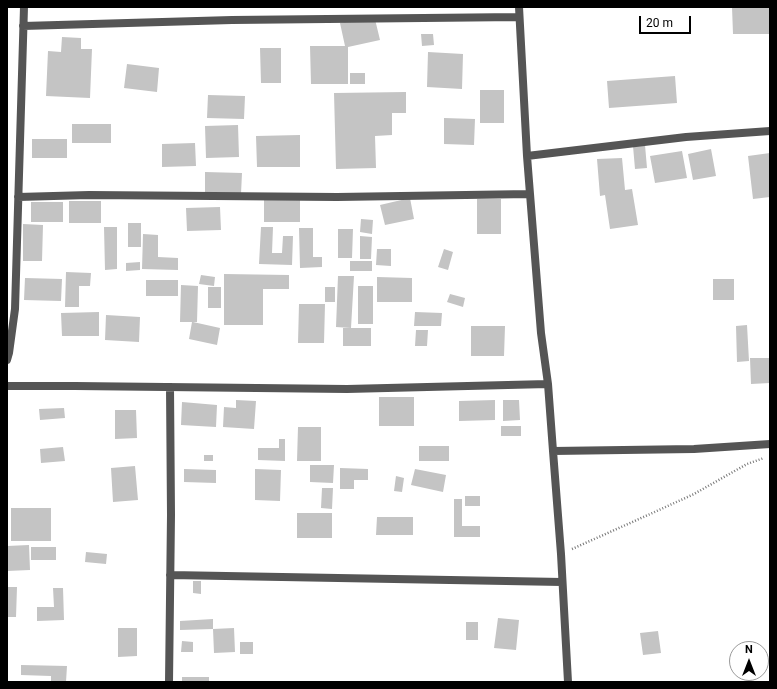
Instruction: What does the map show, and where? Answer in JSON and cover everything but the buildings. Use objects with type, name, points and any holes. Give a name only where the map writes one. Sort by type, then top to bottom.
[{"type":"street","points":[[7,360],[15,309],[24,7]]},
{"type":"street","points":[[518,7],[527,156],[541,333],[548,384],[561,554],[568,682]]},
{"type":"street","points":[[23,26],[232,20],[519,17]]},
{"type":"street","points":[[527,156],[686,137],[770,131]]},
{"type":"street","points":[[18,197],[89,195],[337,197],[530,194]]},
{"type":"street","points":[[7,386],[348,389],[548,384]]},
{"type":"street","points":[[169,682],[171,515],[170,387]]},
{"type":"street","points":[[553,451],[694,449],[770,444]]},
{"type":"street","points":[[170,575],[562,582]]},
{"type":"path","points":[[561,554],[694,494],[747,464],[770,456]]}]
